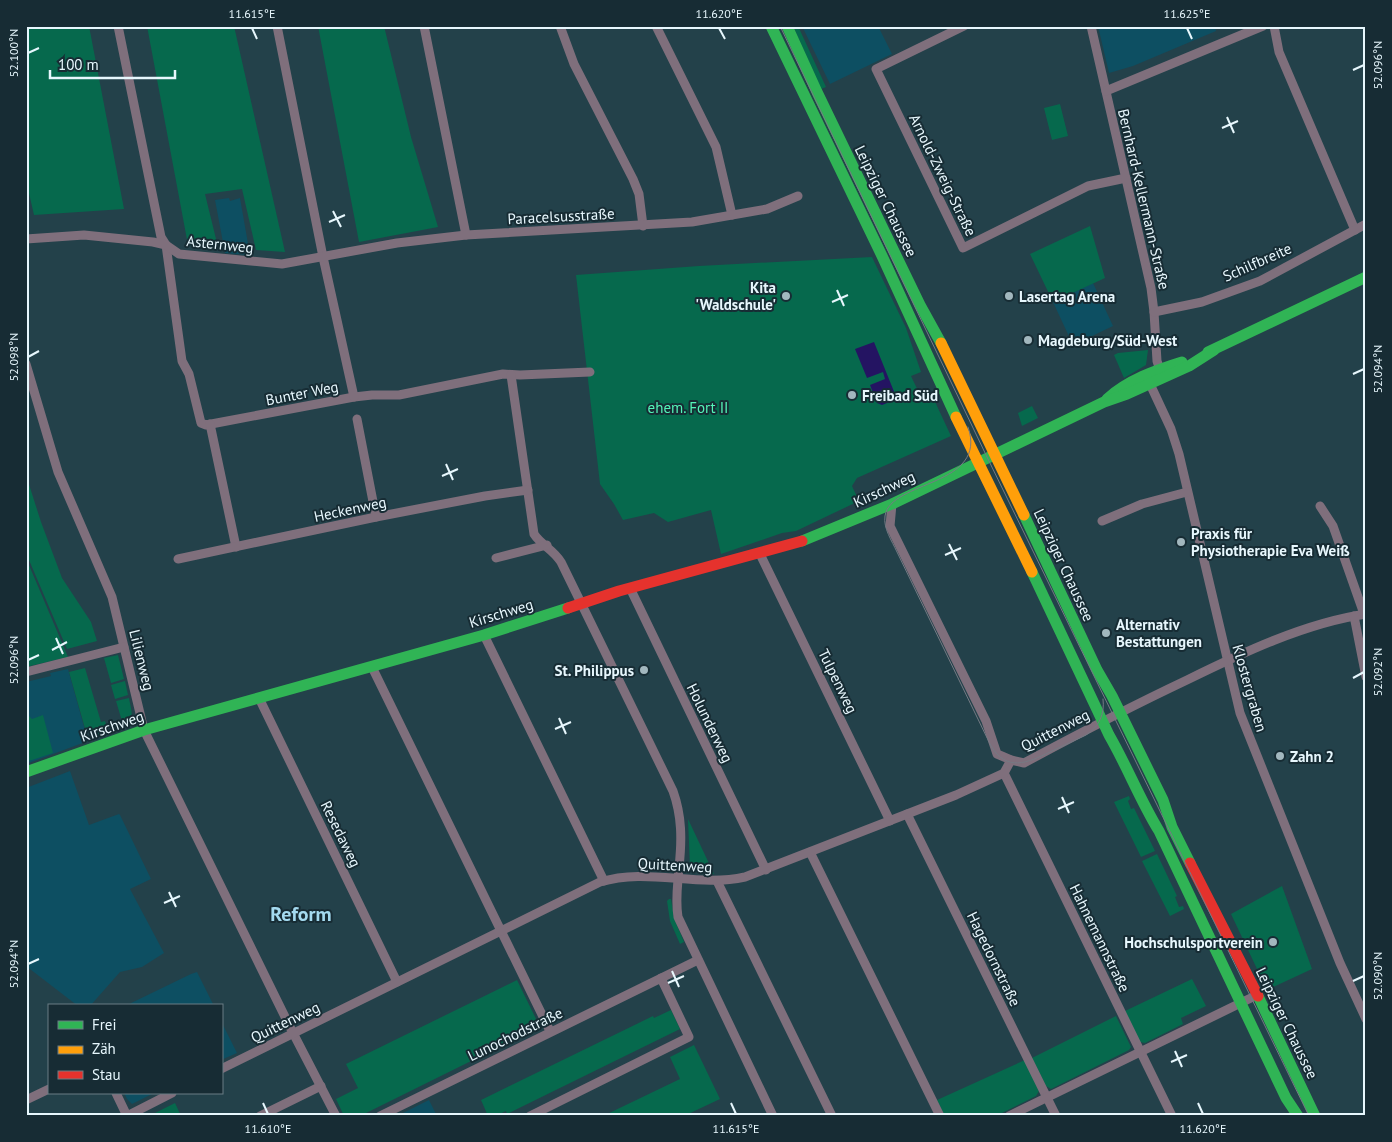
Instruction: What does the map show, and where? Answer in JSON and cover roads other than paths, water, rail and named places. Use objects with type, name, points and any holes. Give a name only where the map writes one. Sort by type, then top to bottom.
[{"type":"main road","name":"Leipziger Chaussee","points":[[771,26],[1144,808],[1159,831],[1286,1098],[1298,1116]]},
{"type":"main road","name":"Leipziger Chaussee","points":[[787,26],[891,246],[994,453],[1097,670],[1163,800],[1172,827],[1257,995],[1315,1116]]},
{"type":"main road","points":[[977,461],[1104,402],[1122,397],[1150,384],[1175,365],[1214,350],[1366,278]]},
{"type":"main road","points":[[1104,402],[1118,389],[1162,373]]},
{"type":"main road","name":"Kirschweg","points":[[26,772],[144,730],[484,635],[630,588],[760,554],[815,536],[892,504],[977,461]]},
{"type":"street","points":[[118,26],[161,236],[166,245],[182,361],[191,380],[199,422],[210,424],[236,547]]},
{"type":"street","points":[[277,26],[323,257],[354,397]]},
{"type":"street","points":[[424,26],[466,235]]},
{"type":"street","points":[[560,26],[574,64],[633,179],[639,194],[643,226]]},
{"type":"street","points":[[656,26],[716,147],[732,215]]},
{"type":"street","name":"Arnold-Zweig-Straße","points":[[964,26],[876,69],[963,248],[1088,186],[1126,178]]},
{"type":"street","name":"Bernhard-Kellermann-Straße","points":[[1090,26],[1151,288],[1156,361],[1162,373]]},
{"type":"street","points":[[1106,91],[1263,26]]},
{"type":"street","points":[[1274,26],[1279,52],[1355,230]]},
{"type":"street","name":"Paracelsusstraße","points":[[323,257],[397,243],[466,235],[692,222],[767,209],[798,196]]},
{"type":"street","name":"Schilfbreite","points":[[1154,312],[1202,302],[1260,281],[1366,224]]},
{"type":"street","name":"Asternweg","points":[[26,239],[84,235],[153,242],[166,245],[179,254],[280,264],[323,257]]},
{"type":"street","name":"Lilienweg","points":[[26,364],[58,472],[112,597],[144,730],[293,1034],[336,1116]]},
{"type":"street","name":"Bunter Weg","points":[[210,424],[354,397],[372,395],[400,396],[503,374],[590,372]]},
{"type":"street","points":[[511,375],[534,534],[559,559],[676,799],[681,829],[676,899],[678,916],[774,1116]]},
{"type":"street","name":"Klostergraben","points":[[1150,384],[1171,429],[1179,454],[1226,661],[1241,718],[1344,972],[1366,1019]]},
{"type":"street","points":[[357,419],[376,517]]},
{"type":"street","name":"Heckenweg","points":[[178,559],[376,517],[485,496],[528,490]]},
{"type":"street","points":[[1102,521],[1142,504],[1187,492]]},
{"type":"street","points":[[892,504],[890,526],[986,721],[997,754],[1011,760]]},
{"type":"street","points":[[1320,506],[1333,526],[1361,615],[1366,677]]},
{"type":"street","points":[[496,558],[546,545]]},
{"type":"street","name":"Tulpenweg","points":[[760,554],[890,821]]},
{"type":"street","name":"Holunderweg","points":[[630,588],[766,870]]},
{"type":"street","name":"Quittenweg","points":[[222,1069],[604,881],[640,876],[716,881],[735,879],[766,870],[908,814],[1004,773],[1011,760],[1024,763],[1120,712],[1226,661],[1317,626],[1361,615]]},
{"type":"street","points":[[484,635],[604,881]]},
{"type":"street","points":[[26,672],[124,648]]},
{"type":"street","points":[[372,666],[550,1032]]},
{"type":"street","name":"Resedaweg","points":[[259,698],[397,982]]},
{"type":"street","name":"Hahnemannstraße","points":[[1004,773],[1172,1116]]},
{"type":"street","name":"Hagedornstraße","points":[[908,814],[1056,1116]]},
{"type":"street","points":[[810,852],[940,1116]]},
{"type":"street","points":[[716,881],[832,1116]]},
{"type":"street","name":"Lunochodstraße","points":[[380,1116],[698,960]]},
{"type":"street","points":[[530,1116],[689,1037],[661,978]]},
{"type":"street","points":[[1010,1116],[1257,995]]},
{"type":"street","points":[[260,1116],[321,1086]]},
{"type":"street","points":[[26,1100],[48,1089]]},
{"type":"street","points":[[116,1094],[127,1116],[170,1094]]},
{"type":"tram line","points":[[780,26],[987,457],[1309,1116]]},
{"type":"tram line","points":[[968,427],[971,447],[965,461],[952,472],[936,481],[903,495],[891,504],[885,516],[885,521],[890,539],[991,746],[997,754],[1011,762],[1025,762],[1042,756],[1091,732],[1098,724],[1102,715],[1103,699]]},
{"type":"place","name":"Kita 'Waldschule'","points":[[786,296]]},
{"type":"place","name":"Lasertag Arena","points":[[1009,296]]},
{"type":"place","name":"Magdeburg/Süd-West","points":[[1028,340]]},
{"type":"place","name":"Freibad Süd","points":[[852,395]]},
{"type":"place","name":"Praxis für Physiotherapie Eva Weiß","points":[[1181,542]]},
{"type":"place","name":"Alternativ Bestattungen","points":[[1106,633]]},
{"type":"place","name":"St. Philippus","points":[[644,670]]},
{"type":"place","name":"Zahn 2","points":[[1280,756]]},
{"type":"place","name":"Hochschulsportverein","points":[[1273,942]]},
{"type":"district","name":"Reform","points":[[301,914]]},
{"type":"park label","name":"ehem. Fort II","points":[[688,407]]}]
